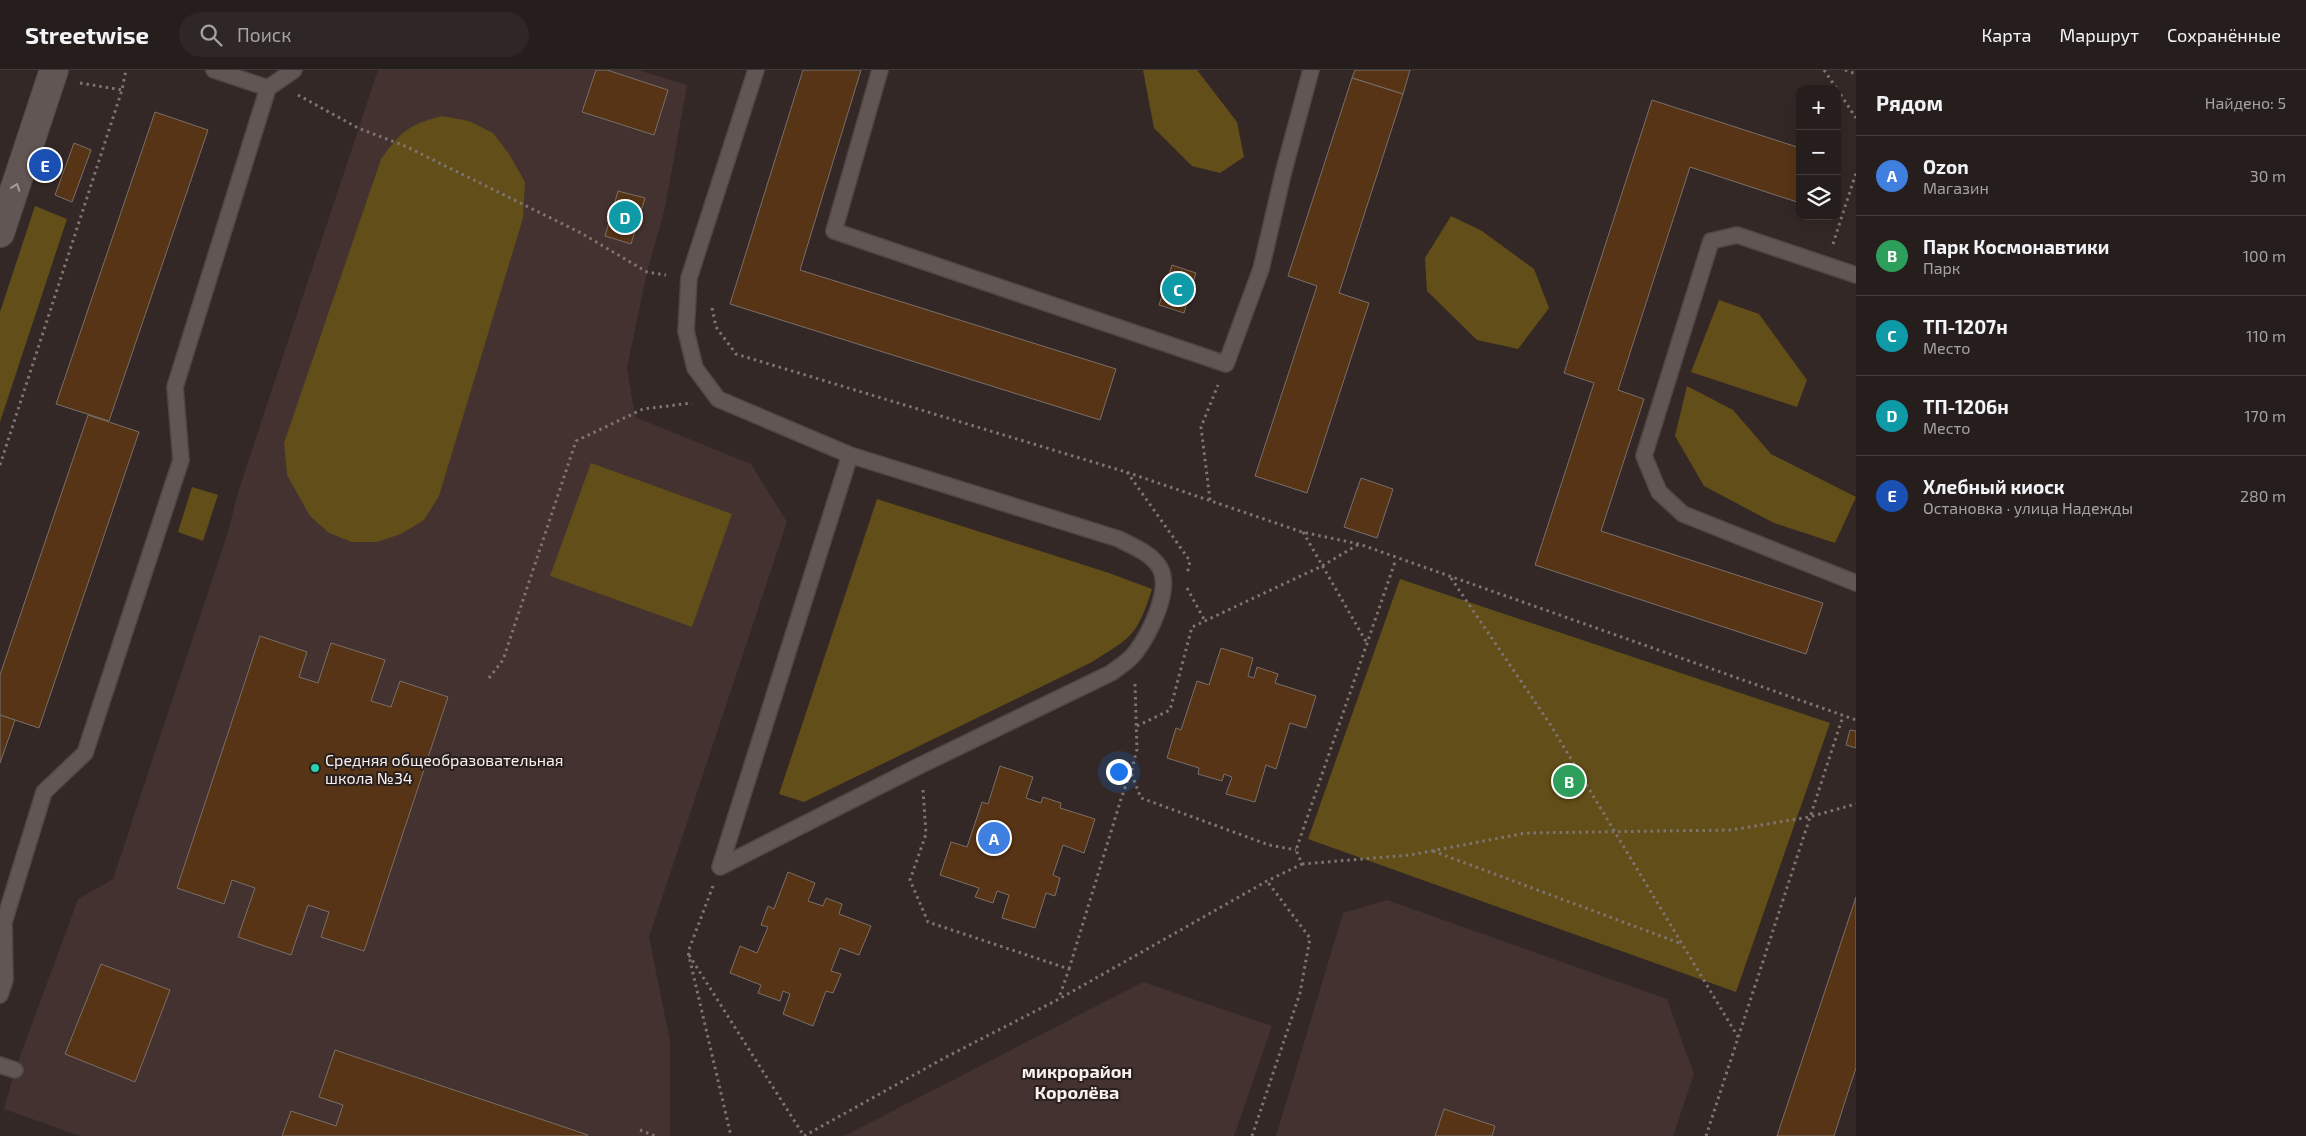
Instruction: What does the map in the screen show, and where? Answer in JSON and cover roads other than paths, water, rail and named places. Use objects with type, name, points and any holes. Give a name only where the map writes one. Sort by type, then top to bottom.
[{"type":"main road","points":[[0,233],[53,74]]},
{"type":"lane","points":[[214,70],[273,84]]},
{"type":"lane","points":[[0,994],[5,980],[4,922],[44,792],[85,753],[181,460],[175,386],[273,84],[294,70]]},
{"type":"lane","points":[[756,70],[689,278],[686,331],[695,368],[718,399],[850,455],[1119,539],[1149,555],[1160,569],[1164,591],[1146,636],[1133,655],[1111,673],[921,765],[720,867],[850,455]]},
{"type":"lane","points":[[880,70],[834,231],[1226,364],[1261,269],[1284,170],[1311,70]]},
{"type":"lane","points":[[1856,275],[1736,235],[1712,241],[1644,456],[1659,492],[1683,514],[1856,583]]},
{"type":"lane","points":[[0,1064],[15,1070]]},
{"type":"place","name":"Хлебный киоск","points":[[45,165]]},
{"type":"place","name":"ТП-1206н","points":[[625,217]]},
{"type":"place","name":"ТП-1207н","points":[[1178,289]]},
{"type":"place","name":"Средняя общеобразовательная школа №34","points":[[315,768]]},
{"type":"place","name":"Парк Космонавтики","points":[[1569,781]]},
{"type":"place","name":"Ozon","points":[[994,838]]},
{"type":"district","name":"микрорайон Королёва","points":[[1077,1081]]}]
